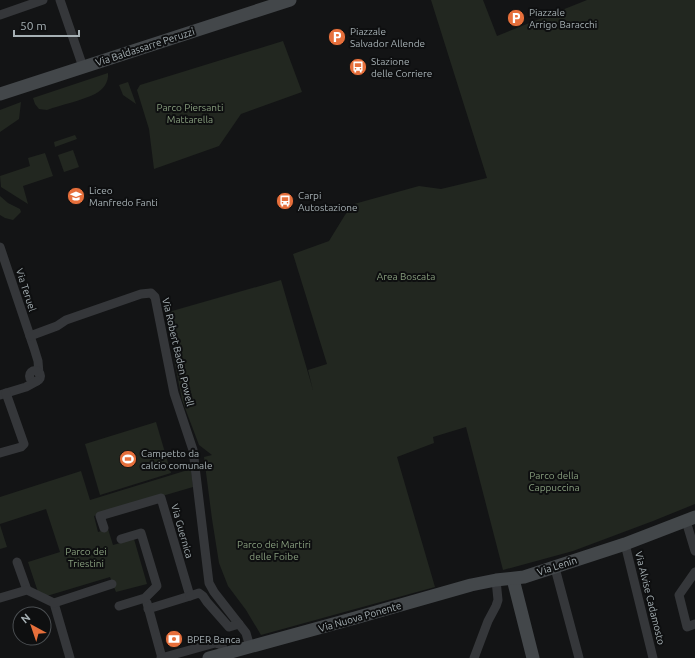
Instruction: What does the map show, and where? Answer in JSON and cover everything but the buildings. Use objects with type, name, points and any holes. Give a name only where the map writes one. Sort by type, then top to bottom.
[{"type":"street","points":[[0,15],[43,0]]},
{"type":"street","points":[[60,0],[83,67]]},
{"type":"street","name":"Via Baldassarre Peruzzi","points":[[0,94],[290,0]]},
{"type":"street","name":"Via Teruel","points":[[0,247],[31,339]]},
{"type":"street","name":"Via Robert Baden Powell","points":[[31,339],[66,320],[141,294],[151,293],[155,297],[174,393],[192,450],[209,583],[214,592],[246,633],[250,647]]},
{"type":"street","points":[[0,453],[21,447],[24,444],[3,394],[34,376],[31,339]]},
{"type":"street","name":"Via Guernica","points":[[104,528],[100,516],[161,498],[190,596]]},
{"type":"street","points":[[690,519],[695,551]]},
{"type":"street","name":"Via Lenin","points":[[496,580],[524,577],[554,568],[625,544],[690,519]]},
{"type":"street","points":[[119,606],[145,598],[157,586],[142,534],[121,539]]},
{"type":"street","name":"Via Alvise Cadamosto","points":[[625,544],[653,658]]},
{"type":"street","points":[[17,562],[27,590]]},
{"type":"street","points":[[554,568],[579,658]]},
{"type":"street","points":[[695,572],[679,595],[687,627],[695,624]]},
{"type":"street","points":[[513,579],[533,658]]},
{"type":"street","points":[[474,658],[488,621],[498,600],[496,580]]},
{"type":"street","name":"Via Nuova Ponente","points":[[209,658],[471,585],[496,580]]},
{"type":"street","points":[[0,598],[27,590],[54,603],[112,584]]},
{"type":"street","points":[[148,609],[199,594],[203,596],[229,627],[239,624]]},
{"type":"street","points":[[145,598],[161,658],[215,643],[222,645],[224,654]]},
{"type":"street","points":[[54,603],[70,658]]},
{"type":"green space","points":[[431,0],[483,0],[497,36],[587,0],[695,0],[695,504],[573,551],[503,570],[466,427],[433,437],[434,443],[397,457],[435,587],[261,635],[246,610],[228,586],[219,563],[204,457],[212,455],[199,445],[182,400],[165,313],[281,280],[313,390],[308,370],[327,364],[293,254],[329,241],[345,215],[354,204],[419,186],[441,189],[487,178]]},
{"type":"green space","name":"Parco Piersanti Mattarella","points":[[283,41],[302,92],[241,114],[219,146],[154,169],[149,129],[137,90],[140,85]]},
{"type":"green space","points":[[108,73],[108,80],[103,88],[90,96],[47,110],[39,109],[35,104],[33,98]]},
{"type":"green space","points":[[128,82],[136,104],[123,95],[119,85]]},
{"type":"green space","points":[[21,102],[19,119],[0,132],[0,110]]},
{"type":"green space","points":[[75,135],[77,139],[55,147],[54,142]]},
{"type":"green space","points":[[73,150],[79,167],[64,172],[58,155]]},
{"type":"green space","points":[[45,153],[53,176],[23,186],[28,204],[1,187],[0,176],[30,166],[28,158]]},
{"type":"green space","points":[[0,196],[8,203],[20,209],[21,212],[13,220],[0,215]]},
{"type":"green space","name":"Campetto da calcio comunale","points":[[156,422],[171,473],[100,495],[85,444]]},
{"type":"green space","name":"Parco dei Triestini","points":[[191,469],[193,487],[94,516],[98,532],[108,529],[113,545],[134,539],[147,584],[116,592],[110,577],[40,598],[28,562],[60,552],[46,509],[0,524],[0,497],[81,471],[90,500]]},
{"type":"green space","points":[[0,525],[7,547],[0,549]]},
{"type":"place","name":"Piazzale Arrigo Baracchi","points":[[516,18]]},
{"type":"place","name":"Piazzale Salvador Allende","points":[[337,37]]},
{"type":"place","name":"Stazione delle Corriere","points":[[358,67]]},
{"type":"place","name":"Liceo Manfredo Fanti","points":[[76,196]]},
{"type":"place","name":"Carpi Autostazione","points":[[285,201]]},
{"type":"place","name":"Campetto da calcio comunale","points":[[128,459]]},
{"type":"place","name":"BPER Banca","points":[[174,639]]},
{"type":"park label","name":"Area Boscata","points":[[406,276]]},
{"type":"park label","name":"Parco della Cappuccina","points":[[554,480]]},
{"type":"park label","name":"Parco dei Martiri delle Foibe","points":[[274,550]]}]
